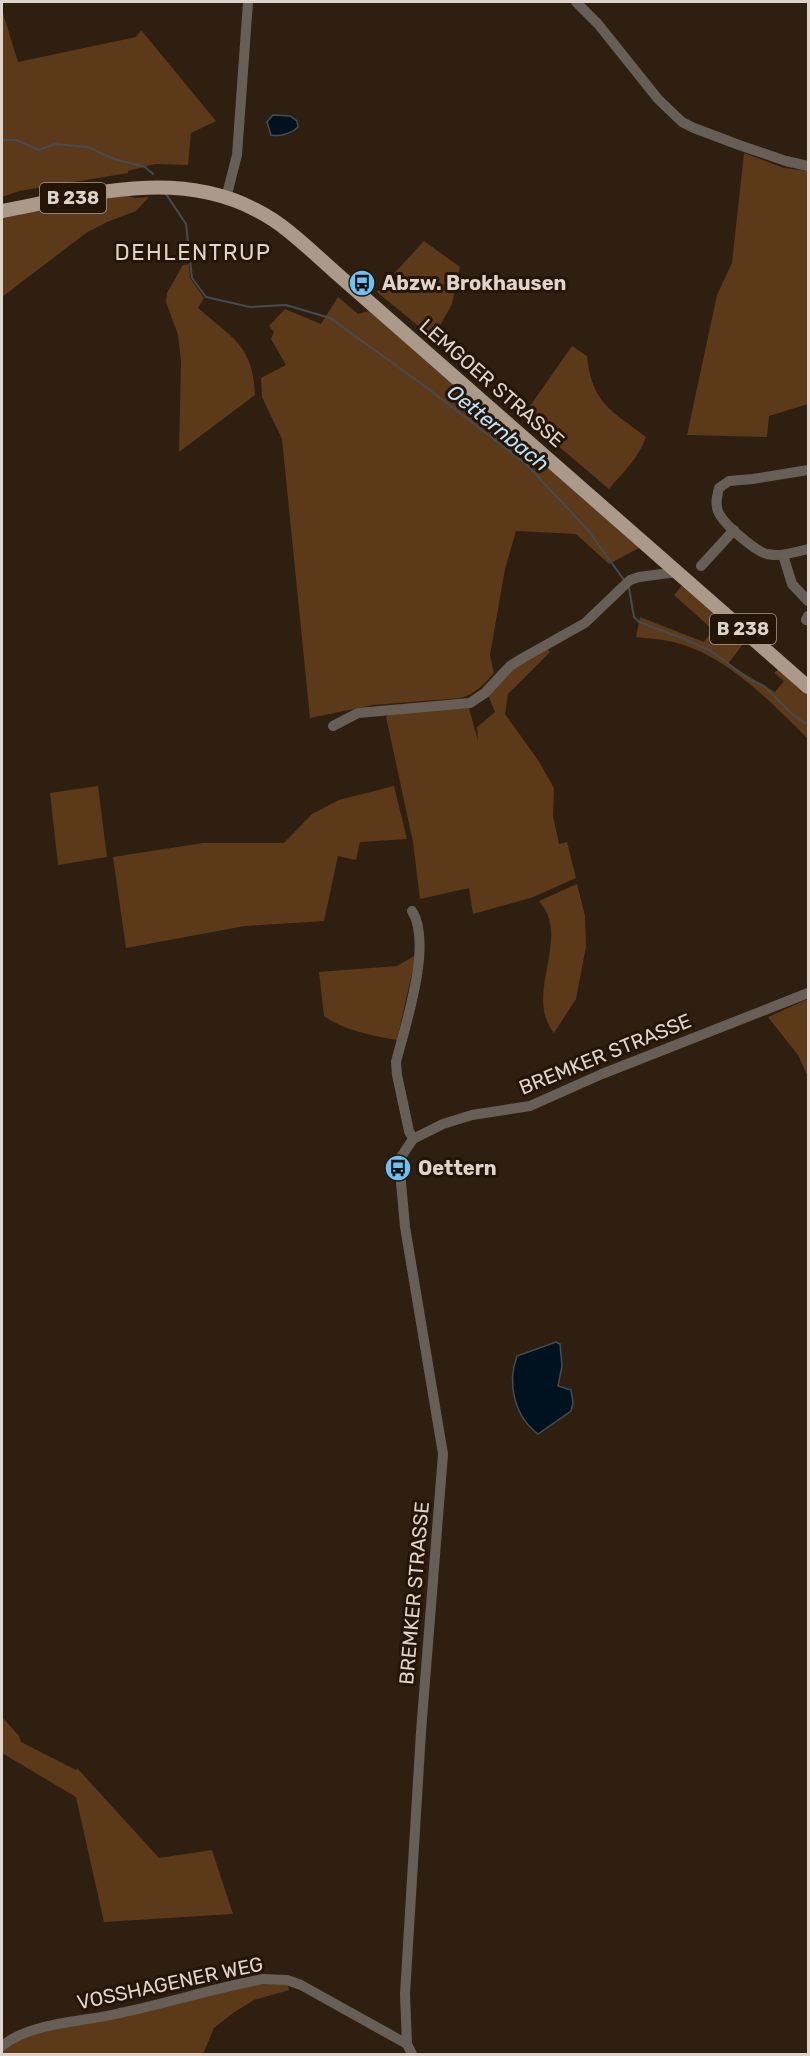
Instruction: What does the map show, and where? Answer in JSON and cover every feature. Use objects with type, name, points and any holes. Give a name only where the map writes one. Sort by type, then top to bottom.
[{"type":"main road","name":"LEMGOER STRASSE","points":[[2,211],[94,194],[160,186],[186,188],[226,198],[257,210],[295,238],[808,687]]},
{"type":"street","points":[[226,198],[237,155],[248,2]]},
{"type":"street","points":[[576,2],[598,24],[663,105],[682,122],[739,145],[808,166]]},
{"type":"street","points":[[808,470],[724,483],[719,488],[717,496],[719,514],[751,545],[763,552],[783,555],[808,549]]},
{"type":"street","points":[[701,566],[734,530]]},
{"type":"street","points":[[783,555],[792,584],[808,601]]},
{"type":"street","points":[[333,726],[357,713],[470,703],[478,699],[510,666],[585,623],[630,580],[677,572]]},
{"type":"street","points":[[412,911],[418,928],[420,954],[417,978],[396,1062],[409,1131],[413,1139]]},
{"type":"street","name":"BREMKER STRASSE","points":[[412,2055],[407,2043],[405,1994],[420,1744],[443,1454],[405,1227],[401,1158],[413,1139],[443,1124],[472,1115],[530,1106],[602,1074],[808,993]]},
{"type":"street","name":"VOSSHAGENER WEG","points":[[2,2046],[26,2033],[52,2026],[119,2014],[263,1979],[287,1980],[302,1985],[407,2043]]},
{"type":"shaded area","points":[[2,10],[18,62],[136,37],[141,30],[216,121],[191,133],[188,165],[155,164],[128,171],[128,173],[19,191],[2,197]]},
{"type":"shaded area","points":[[744,153],[784,168],[808,171],[808,404],[769,416],[767,437],[687,435],[717,295],[732,263]]},
{"type":"shaded area","points":[[125,195],[136,198],[149,197],[136,211],[86,233],[2,297],[2,216]]},
{"type":"shaded area","points":[[424,241],[460,267],[452,304],[433,338],[377,292]]},
{"type":"shaded area","points":[[189,264],[190,278],[204,298],[198,308],[230,336],[245,353],[250,365],[255,395],[179,452],[181,361],[178,335],[166,302],[167,293],[183,265]]},
{"type":"shaded area","points":[[338,297],[358,314],[369,311],[639,548],[609,564],[576,534],[516,531],[505,569],[490,655],[494,673],[483,685],[461,698],[373,705],[310,718],[282,439],[262,397],[261,378],[286,365],[271,339],[274,332],[269,326],[285,309],[321,324]]},
{"type":"shaded area","points":[[572,346],[587,356],[593,385],[605,404],[646,437],[634,459],[609,489],[523,416]]},
{"type":"shaded area","points":[[684,583],[746,640],[728,664],[775,692],[784,681],[774,673],[779,669],[808,695],[808,739],[748,683],[714,659],[696,649],[677,643],[636,637],[640,617],[704,642],[713,630],[674,595]]},
{"type":"shaded area","points":[[547,648],[550,652],[508,694],[505,714],[538,760],[554,788],[553,816],[559,844],[567,842],[576,878],[531,898],[473,914],[469,888],[420,899],[413,842],[386,717],[390,713],[469,708],[478,741],[477,727],[495,712],[488,695],[506,670]]},
{"type":"shaded area","points":[[98,786],[107,857],[58,865],[50,793]]},
{"type":"shaded area","points":[[394,786],[407,839],[360,842],[356,860],[338,856],[324,921],[245,926],[126,948],[113,857],[203,843],[284,843],[312,814],[339,800]]},
{"type":"shaded area","points":[[577,884],[585,916],[586,947],[576,999],[554,1033],[546,1019],[543,1005],[551,927],[547,913],[539,901]]},
{"type":"shaded area","points":[[416,955],[397,1040],[349,1029],[324,1016],[319,972],[397,966]]},
{"type":"shaded area","points":[[808,999],[808,1077],[798,1055],[768,1017]]},
{"type":"shaded area","points":[[2,1717],[19,1736],[21,1742],[76,1770],[77,1768],[159,1858],[212,1850],[233,1914],[104,1922],[76,1797],[2,1753]]},
{"type":"shaded area","points":[[287,1982],[289,1990],[254,2000],[214,2028],[203,2054],[2,2054],[2,2048],[39,2032],[235,1987]]},
{"type":"water","points":[[273,115],[290,116],[297,121],[298,127],[286,134],[271,135],[267,122]]},
{"type":"water","points":[[556,1342],[560,1344],[562,1366],[558,1386],[571,1390],[573,1403],[571,1411],[538,1434],[530,1427],[518,1409],[513,1388],[514,1366],[517,1356]]},
{"type":"waterway","name":"Oetternbach","points":[[2,140],[16,140],[39,150],[55,144],[88,147],[114,159],[145,167],[153,174]]},
{"type":"waterway","name":"Oetternbach","points":[[166,194],[186,224],[192,278],[206,297],[250,307],[286,305],[330,318],[426,387],[526,464],[588,530],[624,580]]},
{"type":"waterway","name":"Oetternbach","points":[[629,588],[634,617],[639,622],[711,651],[749,679],[764,686],[792,714],[808,723]]},
{"type":"place","name":"Abzw. Brokhausen","points":[[362,283]]},
{"type":"place","name":"Oettern","points":[[398,1168]]},
{"type":"district","name":"DEHLENTRUP","points":[[193,252]]}]
